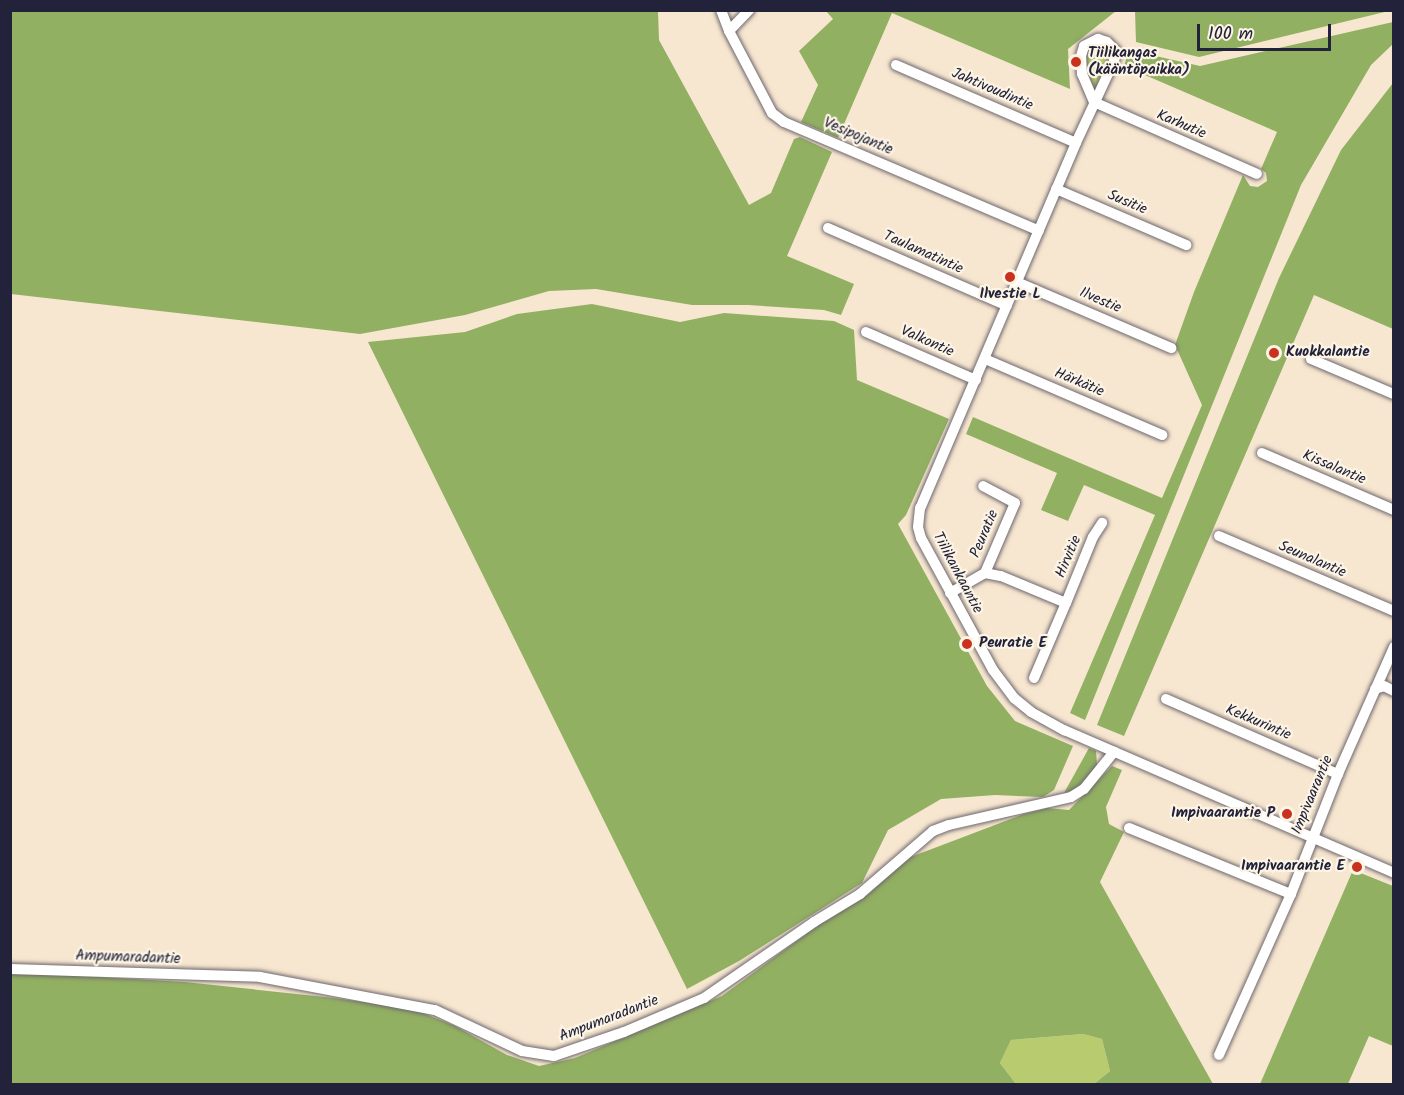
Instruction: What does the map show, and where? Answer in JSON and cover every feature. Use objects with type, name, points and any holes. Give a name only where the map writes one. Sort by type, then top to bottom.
[{"type":"street","name":"Vesipojantie","points":[[721,10],[729,31],[766,104],[772,113],[784,122],[1039,231]]},
{"type":"street","points":[[729,31],[749,10]]},
{"type":"street","name":"Tiilikankaantie","points":[[1094,102],[1082,74],[1081,56],[1084,46],[1098,39],[1107,42],[1116,51],[1114,61],[1056,189],[920,508],[918,527],[921,538],[993,670],[1014,698],[1048,722],[1394,873]]},
{"type":"street","name":"Jahtivoudintie","points":[[896,65],[1076,143]]},
{"type":"street","name":"Karhutie","points":[[1094,102],[1257,174]]},
{"type":"street","name":"Susitie","points":[[1056,189],[1186,245]]},
{"type":"street","name":"Taulamatintie","points":[[828,228],[1007,306]]},
{"type":"street","name":"Ilvestie","points":[[1017,282],[1171,348]]},
{"type":"street","name":"Valkontie","points":[[866,332],[976,380]]},
{"type":"street","name":"Härkätie","points":[[985,359],[1162,435]]},
{"type":"street","points":[[1311,359],[1394,394]]},
{"type":"street","name":"Kissalantie","points":[[1262,453],[1394,510]]},
{"type":"street","name":"Peuratie","points":[[950,593],[985,573],[1015,503],[983,486]]},
{"type":"street","name":"Hirvitie","points":[[1034,678],[1093,537],[1102,523]]},
{"type":"street","name":"Seunalantie","points":[[1219,536],[1394,611]]},
{"type":"street","name":"Hirvitie","points":[[985,573],[1001,576],[1066,603]]},
{"type":"street","name":"Impivaarantie","points":[[1219,1055],[1291,894],[1338,774],[1394,646]]},
{"type":"street","points":[[1375,689],[1384,686],[1394,691]]},
{"type":"street","name":"Kekkurintie","points":[[1166,699],[1338,774]]},
{"type":"street","name":"Ampumaradantie","points":[[10,969],[260,977],[435,1010],[522,1051],[554,1056],[624,1032],[704,998],[800,931],[860,894],[933,831],[949,825],[1071,797],[1084,789],[1114,752]]},
{"type":"street","points":[[1129,828],[1291,894]]},
{"type":"green space","points":[[1393,10],[1199,57],[1136,42],[1135,11]]},
{"type":"green space","points":[[10,11],[658,11],[659,40],[749,205],[771,193],[794,139],[800,137],[832,152],[787,256],[854,284],[841,315],[824,310],[748,305],[692,305],[596,289],[549,291],[465,315],[360,334],[11,294]]},
{"type":"green space","points":[[826,11],[1116,11],[1068,49],[1070,89],[892,13],[838,138],[801,122],[818,85],[799,51],[833,19]]},
{"type":"green space","points":[[1393,22],[1393,44],[1371,65],[1301,185],[1085,720],[1070,713],[1155,515],[1084,485],[1068,521],[1041,510],[1057,473],[966,434],[973,417],[1162,498],[1202,405],[1175,345],[1194,292],[1243,175],[1250,186],[1258,187],[1267,181],[1266,173],[1261,169],[1277,132],[1124,66],[1129,50],[1200,66]]},
{"type":"green space","points":[[1097,43],[1108,48],[1109,56],[1095,93],[1087,80],[1086,52]]},
{"type":"green space","points":[[1393,83],[1393,329],[1314,295],[1124,736],[1097,725],[1279,278],[1341,150]]},
{"type":"green space","points":[[592,304],[680,322],[724,313],[834,321],[854,330],[857,380],[949,419],[906,515],[898,524],[987,686],[1015,721],[1073,746],[1054,790],[1043,797],[995,795],[941,799],[888,830],[862,883],[739,961],[687,989],[368,342],[465,332],[517,314]]},
{"type":"green space","points":[[1089,748],[1096,751],[1097,765],[1081,788],[1064,793]]},
{"type":"green space","points":[[1112,766],[1122,770],[1106,807],[1109,824],[1124,832],[1100,882],[1213,1084],[1094,1084],[1110,1071],[1102,1039],[1083,1034],[1011,1040],[1000,1063],[1016,1084],[11,1084],[10,972],[185,982],[413,1009],[455,1026],[507,1055],[539,1066],[575,1058],[722,996],[821,923],[862,899],[908,858],[1024,814],[1047,808],[1069,810]]},
{"type":"green space","points":[[1353,870],[1393,886],[1393,1046],[1369,1036],[1348,1084],[1260,1084]]},
{"type":"green space","points":[[1083,1034],[1102,1039],[1110,1071],[1094,1084],[1016,1084],[1000,1063],[1011,1040]]},
{"type":"place","name":"Tiilikangas (kääntöpaikka)","points":[[1076,62]]},
{"type":"place","name":"Ilvestie L","points":[[1010,277]]},
{"type":"place","name":"Kuokkalantie","points":[[1274,353]]},
{"type":"place","name":"Peuratie E","points":[[967,644]]},
{"type":"place","name":"Impivaarantie P","points":[[1287,814]]},
{"type":"place","name":"Impivaarantie E","points":[[1357,867]]}]
